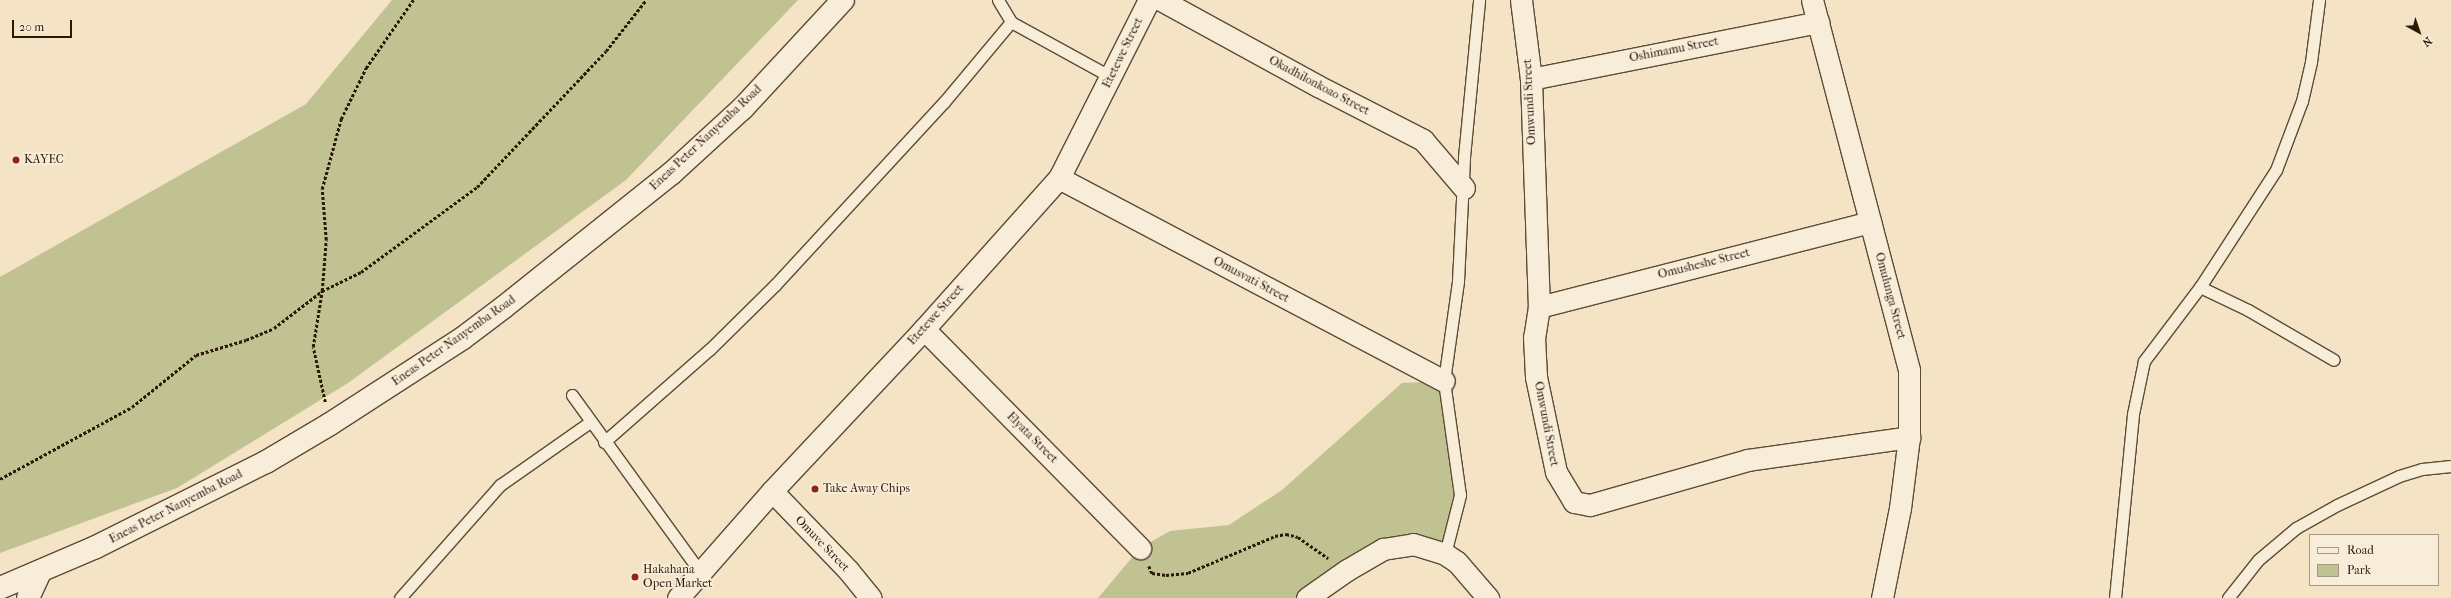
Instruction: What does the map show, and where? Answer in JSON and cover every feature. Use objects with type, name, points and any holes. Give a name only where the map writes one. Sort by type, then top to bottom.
[{"type":"main road","name":"Eneas Peter Nanyemba Road","points":[[0,588],[96,547],[258,465],[330,424],[463,338],[666,178],[743,108],[843,0]]},
{"type":"main road","points":[[28,598],[40,572]]},
{"type":"street","name":"Etetewe Street","points":[[678,598],[772,491],[924,329],[1059,178],[1111,77],[1148,0]]},
{"type":"street","name":"Okadhilonkoao Street","points":[[1161,0],[1318,86],[1423,140],[1464,188]]},
{"type":"street","name":"Omwundi Street","points":[[1521,0],[1531,79],[1539,307],[1534,337],[1536,377],[1556,472],[1574,502],[1590,505],[1748,460],[1909,437]]},
{"type":"street","name":"Omulunga Street","points":[[1812,0],[1909,370],[1909,437],[1900,508],[1882,598]]},
{"type":"street","name":"Oshimamu Street","points":[[1531,79],[1818,22]]},
{"type":"street","name":"Omusvati Street","points":[[1059,178],[1444,380]]},
{"type":"street","name":"Omusheshe Street","points":[[1539,307],[1870,222]]},
{"type":"street","name":"Elyata Street","points":[[924,329],[1140,548]]},
{"type":"street","name":"Omuve Street","points":[[772,491],[848,570],[871,598]]},
{"type":"street","points":[[1307,598],[1347,570],[1383,549],[1413,544],[1445,554],[1466,570],[1488,598]]},
{"type":"lane","points":[[998,0],[1011,22],[1111,77]]},
{"type":"lane","points":[[1445,554],[1460,496],[1444,380],[1458,281],[1465,149],[1479,0]]},
{"type":"lane","points":[[2115,598],[2133,414],[2144,361],[2200,287],[2276,170],[2302,101],[2311,62],[2319,0]]},
{"type":"lane","points":[[604,442],[710,349],[776,285],[944,102],[1011,22]]},
{"type":"lane","points":[[2200,287],[2248,310],[2334,360]]},
{"type":"lane","points":[[572,395],[604,442],[700,572]]},
{"type":"lane","points":[[400,598],[500,485],[590,422]]},
{"type":"lane","points":[[2228,598],[2258,560],[2296,528],[2337,505],[2399,476],[2422,469],[2451,466]]},
{"type":"path","points":[[330,424],[313,347],[322,291],[326,240],[322,188],[341,119],[366,68],[413,0]]},
{"type":"path","points":[[0,479],[132,407],[196,354],[246,340],[274,328],[322,291],[361,272],[478,187],[606,52],[646,0]]},
{"type":"path","points":[[1140,548],[1152,573],[1180,574],[1188,573],[1275,536],[1286,534],[1298,537],[1347,570]]},
{"type":"green space","points":[[392,0],[798,0],[626,180],[348,383],[177,488],[0,553],[0,277],[306,104]]},
{"type":"green space","points":[[1444,381],[1460,495],[1445,554],[1413,544],[1307,598],[1098,598],[1140,548],[1170,531],[1229,525],[1282,490],[1402,383]]},
{"type":"place","name":"KAYEC","points":[[16,160]]},
{"type":"place","name":"Take Away Chips","points":[[815,489]]},
{"type":"place","name":"Hakahana Open Market","points":[[635,577]]}]
